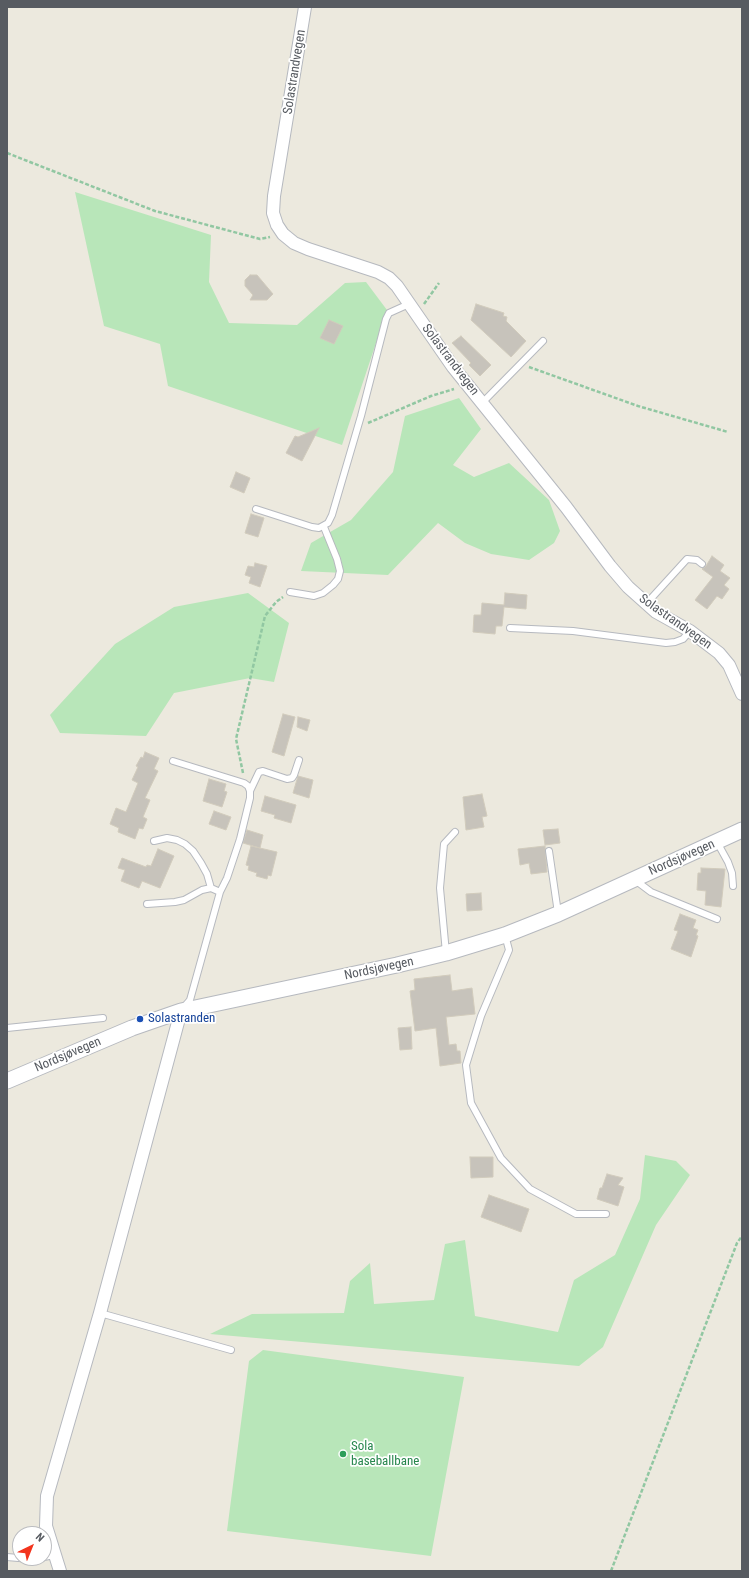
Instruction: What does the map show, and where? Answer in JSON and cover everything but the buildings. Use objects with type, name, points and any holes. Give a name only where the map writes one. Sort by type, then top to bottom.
[{"type":"street","name":"Solastrandvegen","points":[[305,7],[274,196],[274,212],[277,225],[283,234],[294,243],[378,272],[389,278],[397,286],[453,367],[566,507],[610,566],[628,587],[656,612],[707,642],[719,653],[729,665],[742,694]]},
{"type":"street","name":"Nordsjøvegen","points":[[7,1081],[132,1028],[181,1011],[397,965],[446,953],[505,935],[558,914],[742,830]]},
{"type":"street","points":[[46,1526],[47,1496],[100,1313],[181,1011]]},
{"type":"street","points":[[52,1560],[60,1571]]},
{"type":"lane","points":[[256,509],[312,527],[324,527],[328,523],[332,515],[357,429],[386,319],[389,313],[408,304]]},
{"type":"lane","points":[[482,403],[543,341]]},
{"type":"lane","points":[[290,592],[314,596],[323,593],[338,579],[340,570],[324,527]]},
{"type":"lane","points":[[646,604],[687,559],[697,560],[702,564]]},
{"type":"lane","points":[[510,628],[573,631],[666,643],[675,642],[682,639],[690,631]]},
{"type":"lane","points":[[250,791],[259,772],[263,771],[287,779],[292,778],[299,760]]},
{"type":"lane","points":[[174,761],[244,783],[248,786],[250,791],[250,798],[238,845],[227,878],[220,892],[190,1000],[181,1011]]},
{"type":"lane","points":[[446,953],[440,888],[444,844],[455,832]]},
{"type":"lane","points":[[154,841],[167,838],[185,844],[193,851],[202,864],[211,888]]},
{"type":"lane","points":[[717,842],[728,862],[732,873],[733,886]]},
{"type":"lane","points":[[549,851],[558,914]]},
{"type":"lane","points":[[634,880],[651,892],[717,919]]},
{"type":"lane","points":[[147,904],[184,900],[202,890],[211,888],[220,892]]},
{"type":"lane","points":[[505,935],[510,950],[481,1016],[466,1065],[471,1103],[501,1158],[530,1189],[576,1214],[606,1214]]},
{"type":"lane","points":[[7,1028],[102,1018]]},
{"type":"lane","points":[[100,1313],[231,1350]]},
{"type":"path","points":[[7,153],[155,211],[260,239],[283,234]]},
{"type":"path","points":[[419,318],[425,303],[439,283]]},
{"type":"path","points":[[520,364],[638,406],[728,432]]},
{"type":"path","points":[[357,429],[431,396],[450,390]]},
{"type":"path","points":[[244,783],[236,739],[265,616],[276,602],[290,592]]},
{"type":"path","points":[[611,1571],[737,1243],[742,1236]]},
{"type":"green space","points":[[75,192],[211,235],[209,282],[229,323],[297,325],[345,283],[366,282],[387,310],[342,445],[168,386],[160,344],[104,326]]},
{"type":"green space","points":[[459,398],[481,429],[453,465],[474,477],[509,463],[549,500],[560,531],[554,543],[529,560],[491,554],[465,543],[438,523],[388,575],[301,571],[311,543],[351,520],[393,472],[405,416]]},
{"type":"green space","points":[[248,593],[289,623],[274,682],[250,678],[174,693],[146,736],[60,733],[50,715],[115,644],[174,607]]},
{"type":"green space","points":[[645,1155],[676,1161],[690,1175],[656,1225],[603,1347],[579,1366],[210,1334],[252,1314],[344,1313],[350,1281],[370,1263],[374,1304],[434,1300],[445,1244],[465,1240],[475,1316],[558,1332],[574,1280],[615,1255],[640,1199]]},
{"type":"green space","name":"Sola baseballbane","points":[[263,1350],[464,1377],[431,1556],[227,1531],[249,1361]]},
{"type":"place","name":"Solastranden","points":[[140,1019]]},
{"type":"place","name":"Sola baseballbane","points":[[343,1454]]}]
